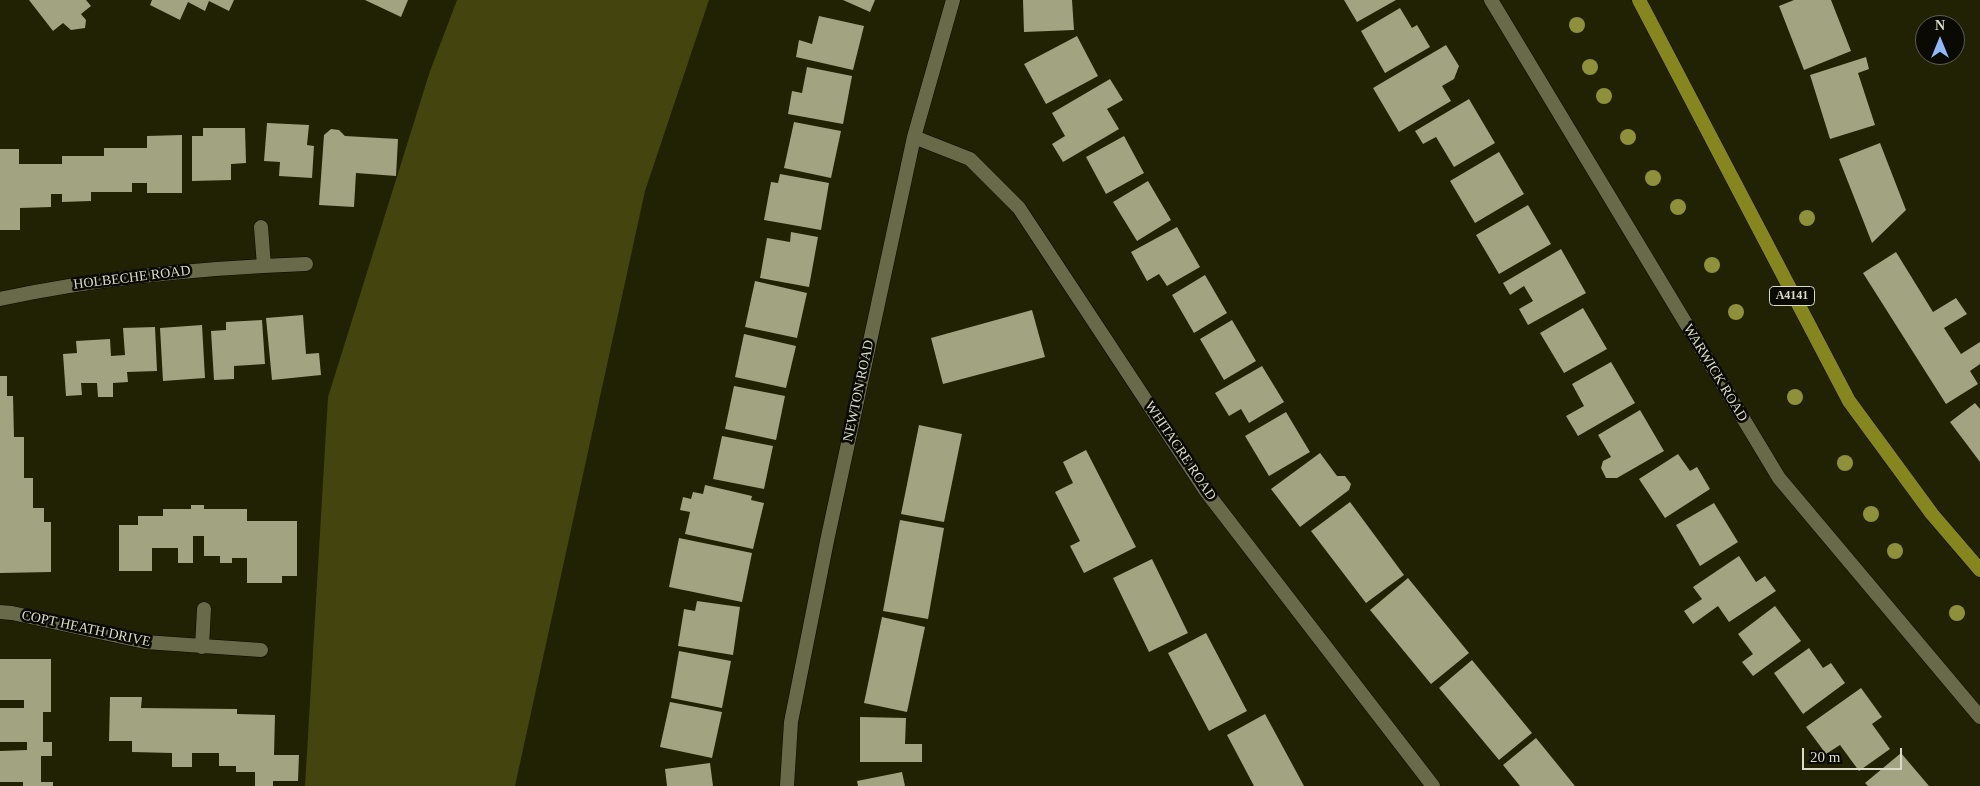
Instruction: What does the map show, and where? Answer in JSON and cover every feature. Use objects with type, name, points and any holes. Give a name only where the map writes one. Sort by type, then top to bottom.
[{"type":"main road","name":"A4141","points":[[1638,0],[1849,401],[1932,514],[1980,570]]},
{"type":"street","name":"NEWTON ROAD","points":[[787,786],[791,722],[827,541],[914,137],[953,0]]},
{"type":"street","name":"WARWICK ROAD","points":[[1491,0],[1779,478],[1980,717]]},
{"type":"street","name":"WHITACRE ROAD","points":[[914,137],[970,159],[1025,215],[1205,490],[1433,786]]},
{"type":"street","points":[[261,227],[264,266]]},
{"type":"street","name":"HOLBECHE ROAD","points":[[0,300],[52,288],[160,272],[306,264]]},
{"type":"street","points":[[202,647],[204,608]]},
{"type":"street","name":"COPT HEATH DRIVE","points":[[0,612],[145,642],[261,650]]},
{"type":"shaded area","points":[[457,0],[709,0],[645,191],[515,786],[305,786],[328,397],[430,71]]},
{"type":"building","points":[[29,0],[86,0],[91,6],[81,14],[86,20],[85,28],[71,30],[63,23],[53,31]]},
{"type":"building","points":[[152,0],[234,0],[229,11],[209,1],[205,11],[188,2],[180,20],[150,5]]},
{"type":"building","points":[[365,0],[408,0],[401,17]]},
{"type":"building","points":[[843,0],[875,0],[870,12]]},
{"type":"building","points":[[1023,0],[1072,0],[1074,30],[1024,32]]},
{"type":"building","points":[[1344,0],[1396,0],[1357,22]]},
{"type":"building","points":[[1794,0],[1831,0],[1851,51],[1804,70],[1779,6]]},
{"type":"building","points":[[1400,8],[1412,28],[1417,25],[1430,47],[1385,73],[1361,31]]},
{"type":"building","points":[[819,16],[864,26],[853,70],[796,57],[799,40],[812,44]]},
{"type":"building","points":[[1077,36],[1098,76],[1046,104],[1024,64]]},
{"type":"building","points":[[1446,45],[1459,66],[1454,79],[1442,86],[1451,101],[1399,132],[1373,88]]},
{"type":"building","points":[[1866,57],[1869,69],[1858,73],[1875,125],[1830,139],[1810,75]]},
{"type":"building","points":[[807,67],[852,76],[843,124],[788,114],[792,91],[802,93]]},
{"type":"building","points":[[1110,79],[1123,100],[1107,109],[1119,129],[1063,162],[1052,144],[1065,136],[1052,113]]},
{"type":"building","points":[[1469,99],[1495,143],[1454,167],[1436,137],[1423,144],[1415,131]]},
{"type":"building","points":[[794,122],[841,131],[831,178],[784,168]]},
{"type":"building","points":[[267,123],[309,125],[307,145],[314,146],[312,178],[279,176],[280,162],[264,161]]},
{"type":"building","points":[[203,128],[245,128],[246,163],[231,164],[231,180],[192,181],[192,136],[203,136]]},
{"type":"building","points":[[331,129],[339,130],[345,136],[398,139],[396,176],[356,173],[354,207],[319,205],[324,135]]},
{"type":"building","points":[[182,135],[182,193],[147,193],[147,183],[132,183],[132,192],[91,192],[91,201],[62,202],[62,194],[51,194],[51,207],[20,208],[20,230],[0,230],[0,149],[19,149],[19,164],[62,164],[62,156],[104,156],[104,148],[147,148],[147,136]]},
{"type":"building","points":[[1124,136],[1144,173],[1106,194],[1086,157]]},
{"type":"building","points":[[1880,143],[1906,210],[1872,243],[1839,159]]},
{"type":"building","points":[[1499,152],[1524,194],[1475,223],[1450,181]]},
{"type":"building","points":[[780,174],[829,183],[821,230],[764,220],[771,182],[778,183]]},
{"type":"building","points":[[1148,181],[1171,220],[1137,241],[1113,202]]},
{"type":"building","points":[[1528,205],[1551,244],[1499,274],[1476,235]]},
{"type":"building","points":[[1177,227],[1200,267],[1167,286],[1159,274],[1147,281],[1131,252]]},
{"type":"building","points":[[791,232],[818,237],[809,287],[760,278],[767,238],[790,242]]},
{"type":"building","points":[[1561,249],[1586,293],[1528,325],[1519,309],[1533,301],[1524,286],[1510,295],[1503,283]]},
{"type":"building","points":[[1896,252],[1933,312],[1956,298],[1967,314],[1944,328],[1961,354],[1980,342],[1980,364],[1970,371],[1978,384],[1946,404],[1863,273]]},
{"type":"building","points":[[1205,275],[1227,313],[1194,333],[1172,295]]},
{"type":"building","points":[[755,281],[807,293],[797,338],[745,327]]},
{"type":"building","points":[[1583,308],[1607,349],[1564,373],[1540,333]]},
{"type":"building","points":[[1032,310],[1045,357],[943,384],[931,338]]},
{"type":"building","points":[[303,315],[306,354],[319,353],[321,375],[272,380],[266,318]]},
{"type":"building","points":[[262,320],[265,364],[234,366],[234,379],[214,380],[211,331],[226,330],[226,322]]},
{"type":"building","points":[[1232,320],[1256,361],[1224,380],[1200,339]]},
{"type":"building","points":[[202,325],[205,378],[163,381],[160,328]]},
{"type":"building","points":[[155,327],[157,371],[127,372],[128,382],[113,383],[113,397],[98,397],[97,383],[81,383],[82,395],[66,396],[63,354],[77,353],[76,341],[110,339],[111,356],[125,355],[123,328]]},
{"type":"building","points":[[744,334],[796,346],[786,388],[735,377]]},
{"type":"building","points":[[1611,362],[1635,403],[1578,436],[1566,416],[1584,406],[1572,384]]},
{"type":"building","points":[[1262,366],[1284,402],[1249,423],[1241,409],[1229,416],[1215,393]]},
{"type":"building","points":[[0,376],[7,376],[7,396],[13,396],[14,437],[24,437],[24,478],[33,478],[33,508],[44,508],[44,522],[51,522],[51,572],[0,573]]},
{"type":"building","points":[[734,386],[785,396],[776,440],[725,429]]},
{"type":"building","points":[[1975,403],[1980,409],[1980,462],[1950,422]]},
{"type":"building","points":[[1640,410],[1664,451],[1617,478],[1606,478],[1601,468],[1603,461],[1611,457],[1598,435]]},
{"type":"building","points":[[1286,412],[1310,452],[1269,476],[1245,436]]},
{"type":"building","points":[[919,425],[962,434],[944,522],[901,514]]},
{"type":"building","points":[[722,436],[773,446],[764,489],[713,479]]},
{"type":"building","points":[[1086,450],[1136,547],[1084,573],[1070,546],[1080,541],[1055,492],[1073,483],[1063,462]]},
{"type":"building","points":[[1320,453],[1337,476],[1345,476],[1351,484],[1349,490],[1300,527],[1271,489]]},
{"type":"building","points":[[1678,454],[1690,471],[1697,467],[1710,489],[1665,518],[1639,479]]},
{"type":"building","points":[[705,485],[752,496],[751,500],[764,503],[753,549],[685,534],[690,512],[680,510],[683,497],[691,499],[693,492],[703,494]]},
{"type":"building","points":[[1350,502],[1404,575],[1366,603],[1311,531]]},
{"type":"building","points":[[1714,503],[1738,542],[1700,566],[1676,525]]},
{"type":"building","points":[[191,505],[204,505],[204,509],[247,509],[247,521],[297,521],[297,576],[282,576],[282,583],[247,583],[247,558],[232,558],[232,563],[220,563],[220,556],[204,556],[204,536],[193,536],[193,563],[178,563],[178,548],[152,548],[152,571],[119,571],[119,525],[138,525],[138,516],[163,516],[163,509],[191,509]]},
{"type":"building","points":[[900,520],[944,528],[928,619],[883,611]]},
{"type":"building","points":[[679,538],[752,553],[742,602],[669,587]]},
{"type":"building","points":[[1739,556],[1756,582],[1765,576],[1776,591],[1729,622],[1718,606],[1693,624],[1684,611],[1702,599],[1693,587]]},
{"type":"building","points":[[1152,559],[1188,633],[1149,652],[1113,578]]},
{"type":"building","points":[[1408,578],[1469,653],[1431,684],[1370,610]]},
{"type":"building","points":[[697,601],[740,607],[733,655],[678,646],[684,609],[695,611]]},
{"type":"building","points":[[1775,606],[1801,641],[1753,676],[1742,662],[1753,654],[1738,634]]},
{"type":"building","points":[[882,617],[925,627],[907,712],[864,703]]},
{"type":"building","points":[[1206,633],[1247,711],[1209,731],[1168,653]]},
{"type":"building","points":[[1809,648],[1823,668],[1831,663],[1845,683],[1803,714],[1774,673]]},
{"type":"building","points":[[679,651],[731,661],[722,708],[671,698]]},
{"type":"building","points":[[0,659],[51,659],[51,712],[43,712],[43,742],[52,742],[52,756],[41,756],[41,782],[53,782],[53,786],[23,786],[23,782],[0,782],[0,751],[27,750],[27,742],[0,742],[0,708],[24,708],[24,700],[0,700]]},
{"type":"building","points":[[1472,660],[1532,733],[1499,760],[1439,688]]},
{"type":"building","points":[[1861,688],[1882,717],[1872,724],[1890,749],[1859,771],[1840,745],[1826,754],[1806,727]]},
{"type":"building","points":[[110,697],[142,697],[141,708],[237,709],[237,714],[275,715],[274,755],[299,755],[298,781],[273,781],[273,786],[255,786],[255,772],[236,772],[236,766],[219,766],[219,753],[192,753],[192,767],[172,767],[172,753],[132,752],[132,741],[109,741]]},
{"type":"building","points":[[670,702],[722,712],[712,758],[660,747]]},
{"type":"building","points":[[1265,714],[1304,786],[1254,786],[1227,735]]},
{"type":"building","points":[[860,717],[906,718],[905,744],[922,744],[922,762],[860,762]]},
{"type":"building","points":[[1536,738],[1575,786],[1520,786],[1503,765]]},
{"type":"building","points":[[1901,753],[1929,786],[1868,786],[1865,783]]},
{"type":"building","points":[[710,763],[713,786],[667,786],[665,769]]},
{"type":"building","points":[[902,772],[905,786],[858,786],[857,781]]}]
